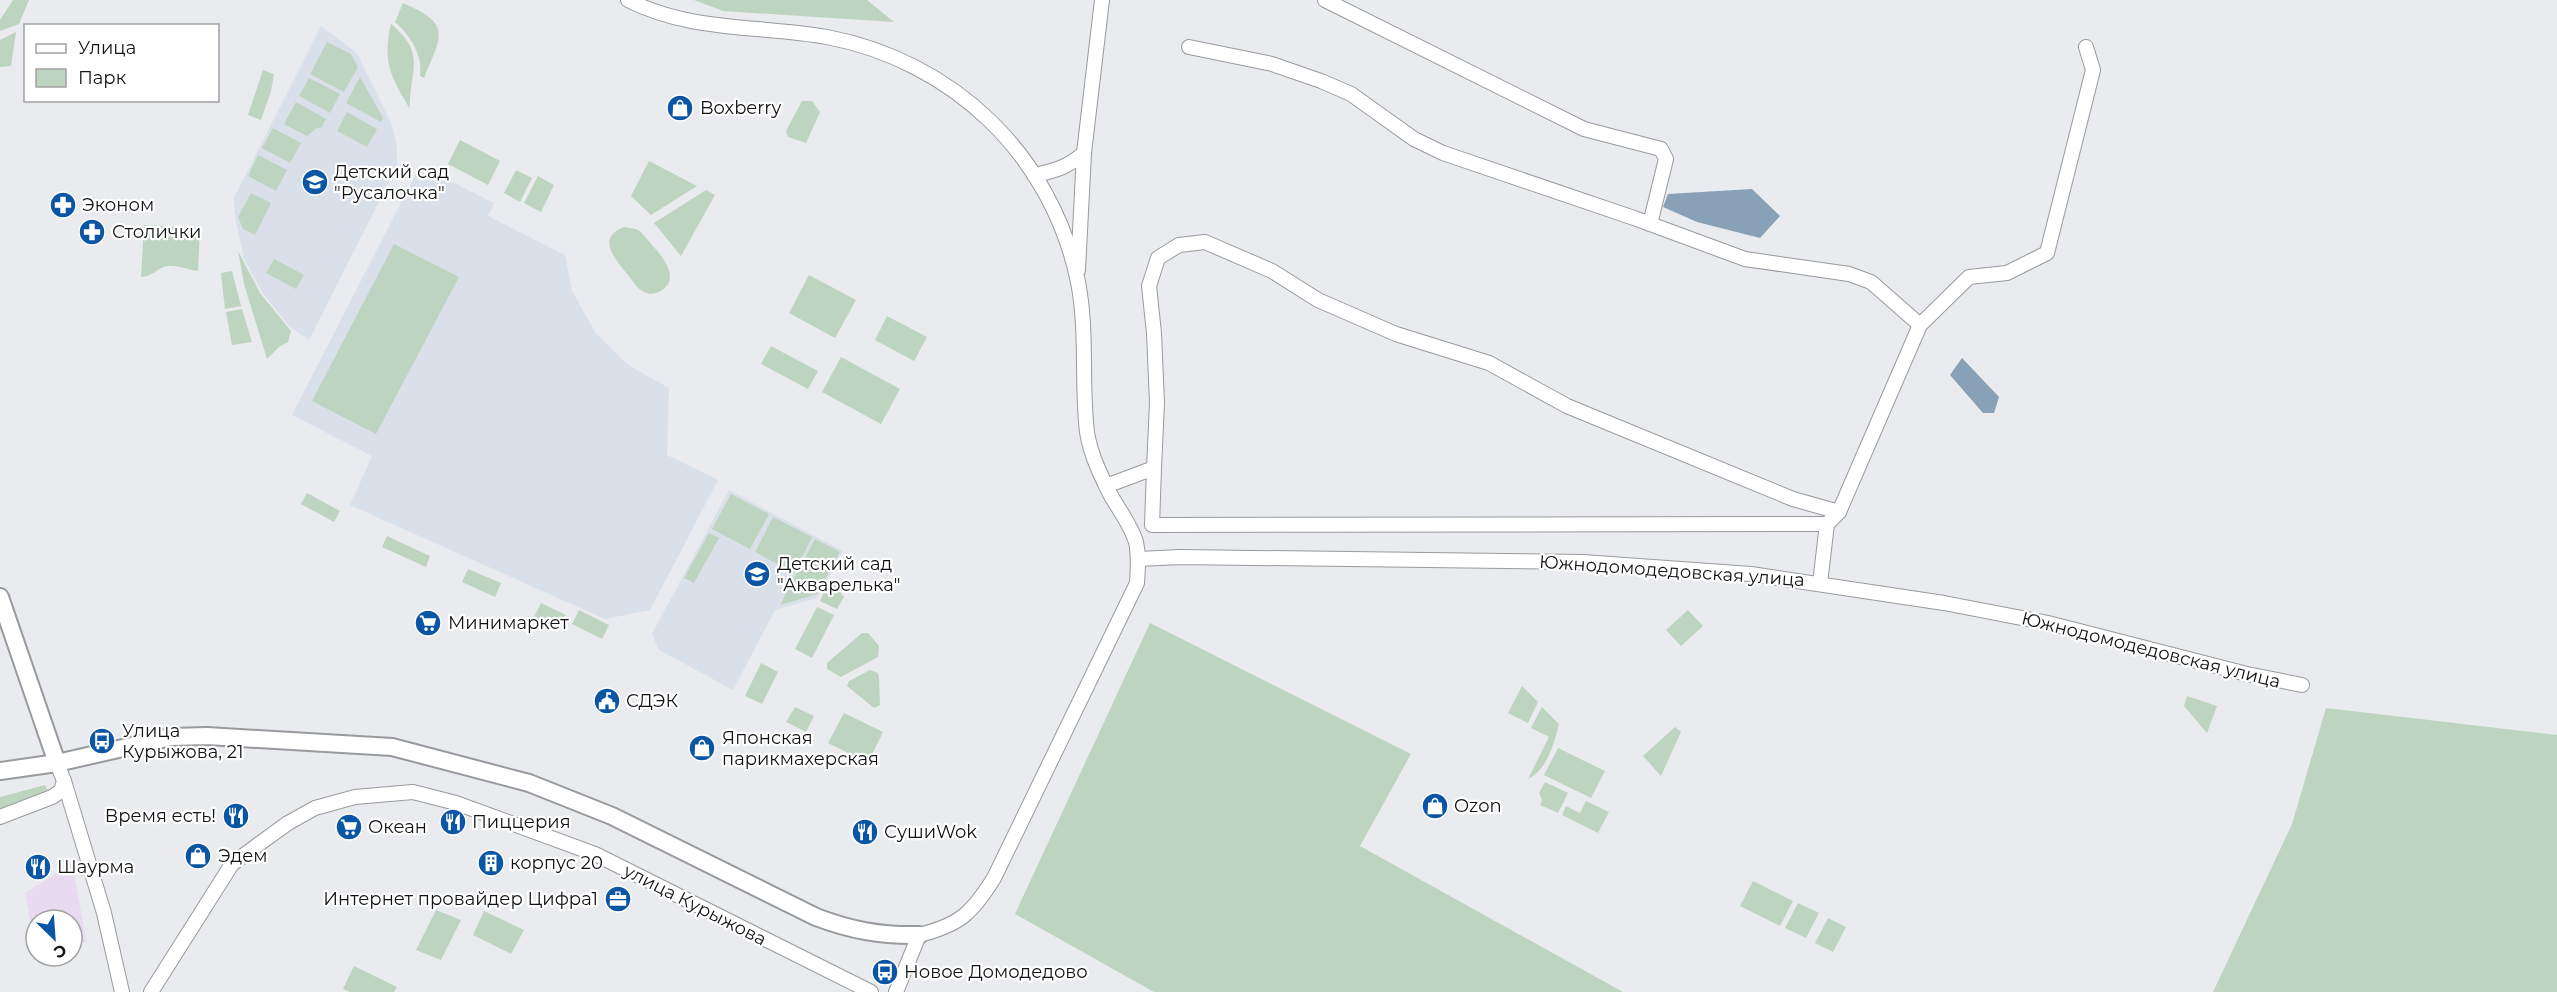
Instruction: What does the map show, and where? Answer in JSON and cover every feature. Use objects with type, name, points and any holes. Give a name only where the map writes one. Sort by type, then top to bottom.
[{"type":"street","points":[[628,0],[656,13],[682,20],[817,36],[881,51],[945,83],[975,105],[1004,134],[1034,175],[1054,213],[1078,281]]},
{"type":"street","points":[[0,771],[57,763],[171,737],[207,736],[392,747],[529,783],[612,816],[816,917],[840,926],[876,934],[918,935],[945,928],[964,916],[981,898],[994,878],[1137,582],[1139,559],[1135,540],[1106,486],[1091,450],[1086,424],[1083,328],[1078,281],[1084,153],[1102,0]]},
{"type":"street","points":[[1325,0],[1584,129],[1661,149],[1666,159],[1650,224]]},
{"type":"street","points":[[1189,47],[1272,64],[1321,81],[1351,94],[1414,139],[1443,153],[1745,259],[1849,274],[1871,282],[1920,325]]},
{"type":"street","points":[[1820,583],[1827,524],[1839,513],[1920,325],[1969,277],[2007,273],[2047,253],[2093,70],[2086,47]]},
{"type":"street","points":[[1034,175],[1070,166],[1084,153]]},
{"type":"street","points":[[1827,524],[1152,525],[1157,403],[1149,286],[1158,258],[1179,245],[1205,242],[1272,272],[1318,300],[1396,334],[1489,363],[1567,406],[1793,499],[1839,513]]},
{"type":"street","points":[[1106,486],[1154,468]]},
{"type":"street","name":"Южнодомодедовская улица","points":[[1139,559],[1180,557],[1583,562],[1751,574],[1944,603],[2048,623],[2302,686]]},
{"type":"street","points":[[0,597],[64,782],[104,913],[122,992]]},
{"type":"street","points":[[0,783],[57,763]]},
{"type":"street","points":[[0,817],[52,797],[61,790],[64,782]]},
{"type":"street","name":"улица Курыжова","points":[[150,992],[232,864],[288,823],[315,808],[355,797],[413,792],[466,806],[595,854],[871,992]]},
{"type":"street","points":[[896,992],[918,935]]},
{"type":"shaded area","name":"Детский сад \"Русалочка\"","points":[[321,26],[357,53],[392,125],[397,148],[397,166],[309,340],[289,326],[262,292],[244,259],[235,216],[234,198]]},
{"type":"shaded area","points":[[420,166],[494,203],[488,216],[565,255],[572,291],[595,332],[628,365],[669,388],[667,455],[718,480],[650,610],[605,619],[350,505],[372,456],[292,415]]},
{"type":"shaded area","name":"Детский сад \"Акварелька\"","points":[[729,490],[843,551],[817,598],[775,610],[733,690],[659,650],[652,634]]},
{"type":"shaded area","points":[[72,863],[80,908],[28,908],[25,893]]},
{"type":"shaded area","points":[[84,927],[87,943],[84,943]]},
{"type":"green space","points":[[13,0],[29,0],[19,24],[0,31],[0,20]]},
{"type":"green space","points":[[694,0],[867,0],[894,22],[723,11]]},
{"type":"green space","points":[[403,3],[419,10],[429,18],[439,32],[435,51],[424,78],[420,76],[419,61],[414,46],[395,22]]},
{"type":"green space","points":[[391,24],[402,35],[413,55],[410,109],[390,69],[388,37]]},
{"type":"green space","points":[[16,32],[11,66],[0,67],[0,40]]},
{"type":"green space","points":[[327,42],[351,54],[358,67],[344,92],[310,74]]},
{"type":"green space","points":[[263,70],[274,74],[261,120],[248,115]]},
{"type":"green space","points":[[360,77],[383,118],[381,122],[346,103]]},
{"type":"green space","points":[[309,78],[340,94],[330,113],[299,96]]},
{"type":"green space","points":[[802,101],[812,101],[820,112],[806,143],[788,137],[786,131]]},
{"type":"green space","points":[[296,102],[326,119],[322,127],[307,136],[284,124]]},
{"type":"green space","points":[[347,112],[377,129],[367,147],[337,131]]},
{"type":"green space","points":[[273,128],[301,143],[290,163],[262,148]]},
{"type":"green space","points":[[460,140],[500,161],[488,185],[448,164]]},
{"type":"green space","points":[[258,155],[287,170],[276,191],[248,176]]},
{"type":"green space","points":[[649,161],[697,186],[651,215],[631,196]]},
{"type":"green space","points":[[516,170],[532,178],[520,202],[504,193]]},
{"type":"green space","points":[[538,176],[554,185],[541,212],[524,203]]},
{"type":"green space","points":[[706,190],[715,195],[681,256],[654,223]]},
{"type":"green space","points":[[251,193],[271,203],[255,235],[243,229],[238,217]]},
{"type":"green space","points":[[144,225],[200,228],[198,271],[168,266],[141,277]]},
{"type":"green space","points":[[624,227],[641,232],[664,261],[670,277],[668,284],[660,291],[651,294],[641,291],[614,256],[609,243],[611,237]]},
{"type":"green space","points":[[394,244],[459,277],[376,434],[312,401]]},
{"type":"green space","points":[[238,251],[260,293],[291,331],[288,342],[267,359],[244,284]]},
{"type":"green space","points":[[274,259],[304,275],[296,289],[266,273]]},
{"type":"green space","points":[[232,271],[241,306],[225,309],[221,273]]},
{"type":"green space","points":[[809,275],[856,300],[835,338],[789,313]]},
{"type":"green space","points":[[242,309],[252,342],[232,345],[226,312]]},
{"type":"green space","points":[[887,316],[927,337],[914,361],[875,340]]},
{"type":"green space","points":[[771,346],[818,371],[808,389],[761,364]]},
{"type":"green space","points":[[841,357],[900,389],[881,424],[822,392]]},
{"type":"green space","points":[[307,493],[340,511],[334,522],[301,504]]},
{"type":"green space","points":[[731,494],[769,514],[750,549],[712,529]]},
{"type":"green space","points":[[773,517],[812,537],[794,573],[755,552]]},
{"type":"green space","points":[[709,533],[719,538],[694,583],[684,578]]},
{"type":"green space","points":[[387,536],[430,556],[426,567],[382,547]]},
{"type":"green space","points":[[815,539],[840,552],[817,594],[780,605]]},
{"type":"green space","points":[[468,569],[501,583],[495,597],[462,582]]},
{"type":"green space","points":[[830,579],[844,597],[837,609],[820,601]]},
{"type":"green space","points":[[541,603],[566,615],[559,629],[534,617]]},
{"type":"green space","points":[[817,607],[834,615],[812,658],[795,649]]},
{"type":"green space","points":[[579,610],[609,625],[602,639],[572,624]]},
{"type":"green space","points":[[1688,610],[1703,626],[1681,646],[1666,630]]},
{"type":"green space","points":[[1150,623],[1411,754],[1360,846],[1623,992],[1154,992],[1015,914]]},
{"type":"green space","points":[[862,633],[868,633],[879,646],[878,657],[841,677],[827,669],[827,663]]},
{"type":"green space","points":[[761,663],[778,672],[762,704],[745,696]]},
{"type":"green space","points":[[870,670],[878,673],[879,678],[880,705],[874,708],[847,686],[849,681]]},
{"type":"green space","points":[[1522,686],[1538,702],[1528,723],[1508,713]]},
{"type":"green space","points":[[2187,696],[2217,706],[2207,733],[2184,706]]},
{"type":"green space","points":[[795,707],[814,716],[806,732],[786,722]]},
{"type":"green space","points":[[1542,707],[1559,724],[1545,763],[1535,775],[1528,779],[1549,737],[1531,728]]},
{"type":"green space","points":[[2326,708],[2557,735],[2557,992],[2213,992],[2292,824]]},
{"type":"green space","points":[[844,713],[883,732],[868,763],[828,743]]},
{"type":"green space","points":[[1675,727],[1681,732],[1661,776],[1643,756]]},
{"type":"green space","points":[[1558,748],[1605,771],[1591,798],[1544,775]]},
{"type":"green space","points":[[1545,782],[1568,793],[1558,813],[1540,805],[1542,800],[1539,793]]},
{"type":"green space","points":[[45,785],[49,792],[0,811],[0,797]]},
{"type":"green space","points":[[1586,801],[1609,812],[1598,833],[1562,815],[1566,806],[1580,813]]},
{"type":"green space","points":[[1753,881],[1793,901],[1780,926],[1740,906]]},
{"type":"green space","points":[[1798,903],[1819,913],[1806,938],[1785,928]]},
{"type":"green space","points":[[436,910],[461,920],[441,960],[416,950]]},
{"type":"green space","points":[[484,911],[524,930],[511,954],[473,935]]},
{"type":"green space","points":[[1828,918],[1846,927],[1833,952],[1815,943]]},
{"type":"green space","points":[[354,966],[397,987],[394,992],[350,992],[343,989]]},
{"type":"water","points":[[1752,189],[1780,216],[1760,238],[1697,222],[1663,207],[1668,194]]},
{"type":"water","points":[[1962,358],[1999,397],[1994,413],[1983,413],[1950,375]]},
{"type":"place","name":"Boxberry","points":[[680,108]]},
{"type":"place","name":"Детский сад \"Русалочка\"","points":[[315,182]]},
{"type":"place","name":"Эконом","points":[[63,205]]},
{"type":"place","name":"Столички","points":[[92,232]]},
{"type":"place","name":"Детский сад \"Акварелька\"","points":[[757,574]]},
{"type":"place","name":"Минимаркет","points":[[428,623]]},
{"type":"place","name":"СДЭК","points":[[607,701]]},
{"type":"place","name":"Улица Курыжова, 21","points":[[102,741]]},
{"type":"place","name":"Японская парикмахерская","points":[[702,748]]},
{"type":"place","name":"Ozon","points":[[1435,806]]},
{"type":"place","name":"Время есть!","points":[[236,816]]},
{"type":"place","name":"Пиццерия","points":[[453,822]]},
{"type":"place","name":"Океан","points":[[349,827]]},
{"type":"place","name":"СушиWok","points":[[865,832]]},
{"type":"place","name":"Эдем","points":[[198,856]]},
{"type":"place","name":"корпус 20","points":[[491,863]]},
{"type":"place","name":"Шаурма","points":[[38,867]]},
{"type":"place","name":"Интернет провайдер Цифра1","points":[[618,899]]},
{"type":"place","name":"Новое Домодедово","points":[[885,972]]}]
